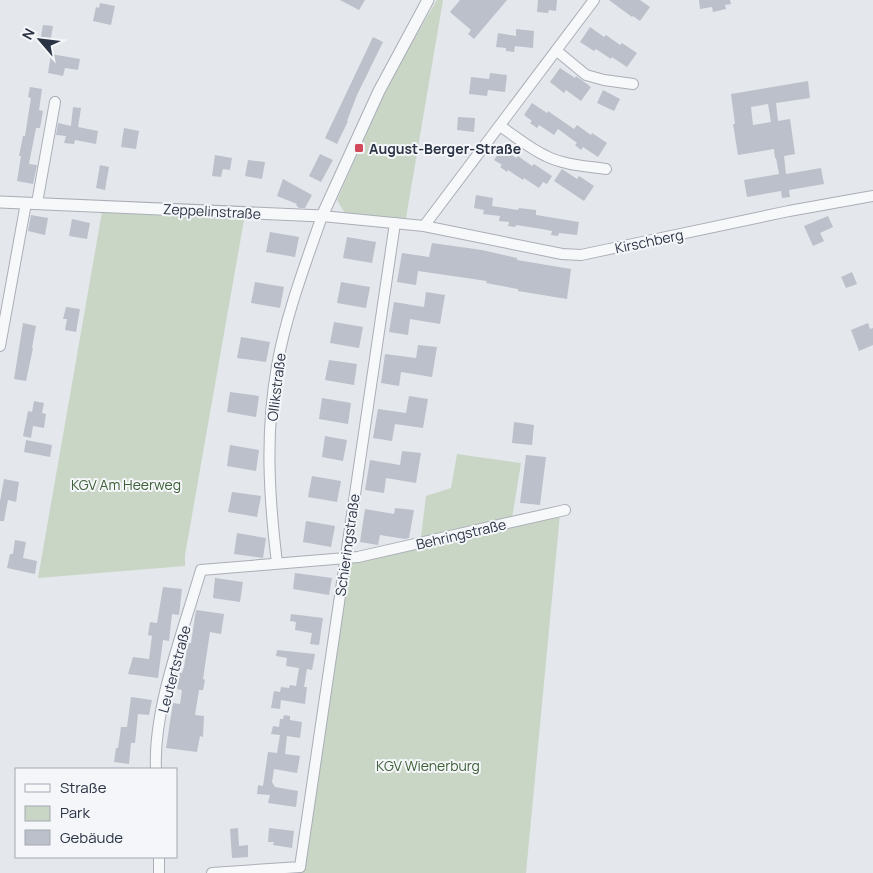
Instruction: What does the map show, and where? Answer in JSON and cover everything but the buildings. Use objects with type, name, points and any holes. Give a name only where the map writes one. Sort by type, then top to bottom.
[{"type":"street","points":[[322,216],[379,91],[428,0]]},
{"type":"street","points":[[424,226],[594,0]]},
{"type":"street","points":[[557,51],[586,75],[604,80],[633,84]]},
{"type":"street","points":[[0,346],[55,102]]},
{"type":"street","points":[[500,126],[547,156],[565,162],[606,169]]},
{"type":"street","name":"Kirschberg","points":[[424,226],[562,254],[581,255],[789,211],[873,196]]},
{"type":"street","name":"Zeppelinstraße","points":[[0,202],[322,216],[424,226]]},
{"type":"street","name":"Ollikstraße","points":[[277,564],[270,509],[268,457],[277,366],[284,331],[322,216]]},
{"type":"street","name":"Schieringstraße","points":[[212,873],[300,866],[395,223]]},
{"type":"street","name":"Behringstraße","points":[[345,558],[358,557],[565,510]]},
{"type":"street","points":[[277,564],[345,558]]},
{"type":"street","name":"Leutertstraße","points":[[156,768],[156,747],[167,684],[201,570],[277,564]]},
{"type":"street","points":[[159,858],[159,873]]},
{"type":"green space","points":[[437,0],[443,0],[406,218],[346,215],[337,200],[394,72]]},
{"type":"green space","name":"KGV Am Heerweg","points":[[102,212],[244,220],[185,555],[185,566],[38,578]]},
{"type":"green space","name":"KGV Wienerburg","points":[[457,454],[521,463],[511,525],[560,514],[526,873],[302,873],[350,563],[420,545],[426,496],[451,488]]},
{"type":"place","name":"August-Berger-Straße","points":[[359,148]]}]
